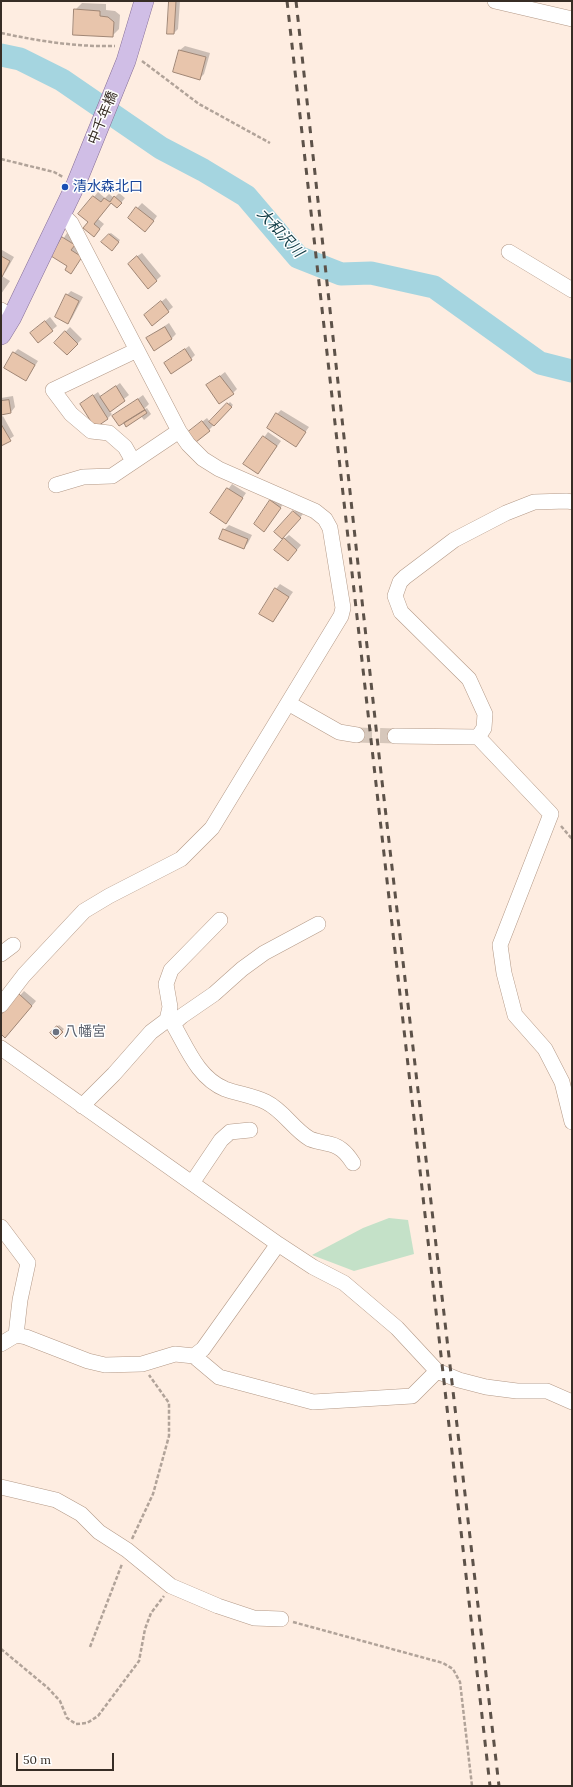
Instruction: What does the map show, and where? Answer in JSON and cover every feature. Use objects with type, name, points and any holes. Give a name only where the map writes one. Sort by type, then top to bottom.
[{"type":"main road","name":"中千年橋","points":[[1,335],[7,313],[62,214],[78,180],[128,53],[144,1]]},
{"type":"street","points":[[495,1],[572,18]]},
{"type":"street","points":[[1,1004],[24,975],[84,911],[108,896],[182,859],[212,828],[341,616],[343,608],[330,528],[325,519],[315,511],[220,469],[203,459],[188,444],[179,431],[71,223],[62,214]]},
{"type":"street","points":[[509,252],[572,290]]},
{"type":"street","points":[[133,461],[125,447],[109,433],[91,431],[71,414],[53,390],[137,350]]},
{"type":"street","points":[[56,485],[83,477],[112,476],[179,431]]},
{"type":"street","points":[[478,736],[484,728],[485,714],[469,679],[401,612],[395,596],[400,582],[454,540],[506,513],[534,502],[572,502]]},
{"type":"street","points":[[288,703],[340,732],[357,735]]},
{"type":"street","points":[[395,736],[478,736],[551,814],[500,945],[504,972],[515,1015],[545,1049],[562,1082],[572,1122]]},
{"type":"street","points":[[220,920],[171,970],[166,984],[170,1007],[170,1022],[203,1074],[211,1082],[226,1089],[267,1102],[283,1114],[298,1131],[312,1140],[332,1144],[345,1151],[353,1163]]},
{"type":"street","points":[[82,1106],[114,1074],[151,1032],[182,1016],[214,994],[242,969],[264,953],[318,924]]},
{"type":"street","points":[[1,1048],[313,1268],[344,1283],[397,1328],[437,1371],[459,1380],[486,1387],[517,1391],[547,1391],[572,1402]]},
{"type":"street","points":[[192,1183],[206,1160],[230,1132],[250,1130]]},
{"type":"street","points":[[1,1227],[28,1264],[20,1300],[16,1335]]},
{"type":"street","points":[[194,1356],[203,1349],[278,1244]]},
{"type":"street","points":[[1,1344],[16,1335],[26,1337],[88,1361],[105,1365],[142,1364],[175,1354],[194,1356],[219,1377],[313,1402],[412,1396],[437,1371]]},
{"type":"street","points":[[1,1487],[56,1500],[81,1514],[100,1532],[127,1550],[171,1586],[218,1606],[254,1618],[281,1619]]},
{"type":"path","points":[[1,33],[43,42],[128,53],[199,104],[270,143]]},
{"type":"path","points":[[1,159],[54,172],[78,180]]},
{"type":"path","points":[[90,1647],[127,1550],[153,1494],[169,1436],[169,1403],[142,1364]]},
{"type":"path","points":[[1,1649],[48,1688],[60,1701],[67,1718],[76,1724],[87,1723],[98,1716],[139,1661],[145,1629],[151,1612],[171,1586]]},
{"type":"path","points":[[281,1619],[443,1663],[454,1669],[460,1682],[472,1786]]},
{"type":"green space","points":[[389,1218],[408,1220],[414,1254],[354,1271],[312,1255],[363,1228]]},
{"type":"building","points":[[169,1],[176,1],[174,34],[167,34]]},
{"type":"building","points":[[74,9],[100,11],[100,16],[108,17],[114,22],[113,37],[73,35]]},
{"type":"building","points":[[179,50],[206,57],[200,80],[173,72]]},
{"type":"building","points":[[93,196],[101,202],[104,198],[110,202],[114,196],[122,203],[117,208],[111,203],[94,224],[100,229],[94,237],[83,228],[88,222],[78,214]]},
{"type":"building","points":[[136,207],[154,221],[145,232],[128,218]]},
{"type":"building","points":[[109,234],[119,242],[112,251],[101,242]]},
{"type":"building","points":[[62,237],[75,245],[71,250],[82,257],[71,274],[65,270],[67,266],[51,256]]},
{"type":"building","points":[[1,256],[10,261],[2,277],[1,276]]},
{"type":"building","points":[[137,256],[157,281],[148,289],[128,264]]},
{"type":"building","points":[[66,294],[79,301],[68,324],[55,317]]},
{"type":"building","points":[[161,301],[169,312],[152,326],[144,315]]},
{"type":"building","points":[[45,321],[53,331],[38,343],[30,333]]},
{"type":"building","points":[[165,327],[172,339],[154,351],[146,338]]},
{"type":"building","points":[[65,331],[78,344],[67,355],[54,343]]},
{"type":"building","points":[[185,349],[192,360],[171,374],[164,363]]},
{"type":"building","points":[[13,352],[35,365],[26,381],[4,368]]},
{"type":"building","points":[[220,376],[234,394],[219,404],[206,385]]},
{"type":"building","points":[[116,386],[125,401],[110,412],[100,397]]},
{"type":"building","points":[[93,395],[108,419],[95,428],[80,404]]},
{"type":"building","points":[[138,399],[145,410],[119,426],[112,416]]},
{"type":"building","points":[[9,400],[11,413],[1,415],[1,401]]},
{"type":"building","points":[[227,403],[232,407],[214,426],[209,422]]},
{"type":"building","points":[[145,410],[147,413],[126,427],[124,423]]},
{"type":"building","points":[[276,413],[306,432],[296,447],[267,428]]},
{"type":"building","points":[[202,421],[210,431],[196,442],[188,432]]},
{"type":"building","points":[[1,424],[11,441],[1,446]]},
{"type":"building","points":[[263,436],[277,446],[258,474],[243,464]]},
{"type":"building","points":[[227,488],[243,498],[226,524],[210,513]]},
{"type":"building","points":[[270,500],[281,508],[264,532],[254,524]]},
{"type":"building","points":[[293,511],[301,518],[282,539],[274,532]]},
{"type":"building","points":[[223,529],[248,539],[244,549],[219,539]]},
{"type":"building","points":[[284,538],[297,550],[288,561],[274,550]]},
{"type":"building","points":[[275,588],[289,597],[273,622],[259,614]]},
{"type":"building","points":[[19,994],[32,1006],[5,1038],[1,1034],[1,1015]]},
{"type":"building","name":"八幡宮","points":[[57,1026],[63,1032],[56,1039],[50,1033]]},
{"type":"waterway","name":"大和沢川","points":[[1,55],[20,59],[62,80],[161,148],[203,170],[246,196],[298,257],[341,274],[371,273],[434,287],[540,363],[572,371]]},
{"type":"tunnel","points":[[357,735],[395,736]]},
{"type":"railway","points":[[287,1],[490,1786]]},
{"type":"railway","points":[[296,1],[380,764],[499,1786]]},
{"type":"place","name":"清水森北口","points":[[65,187]]},
{"type":"place","name":"八幡宮","points":[[56,1032]]}]
